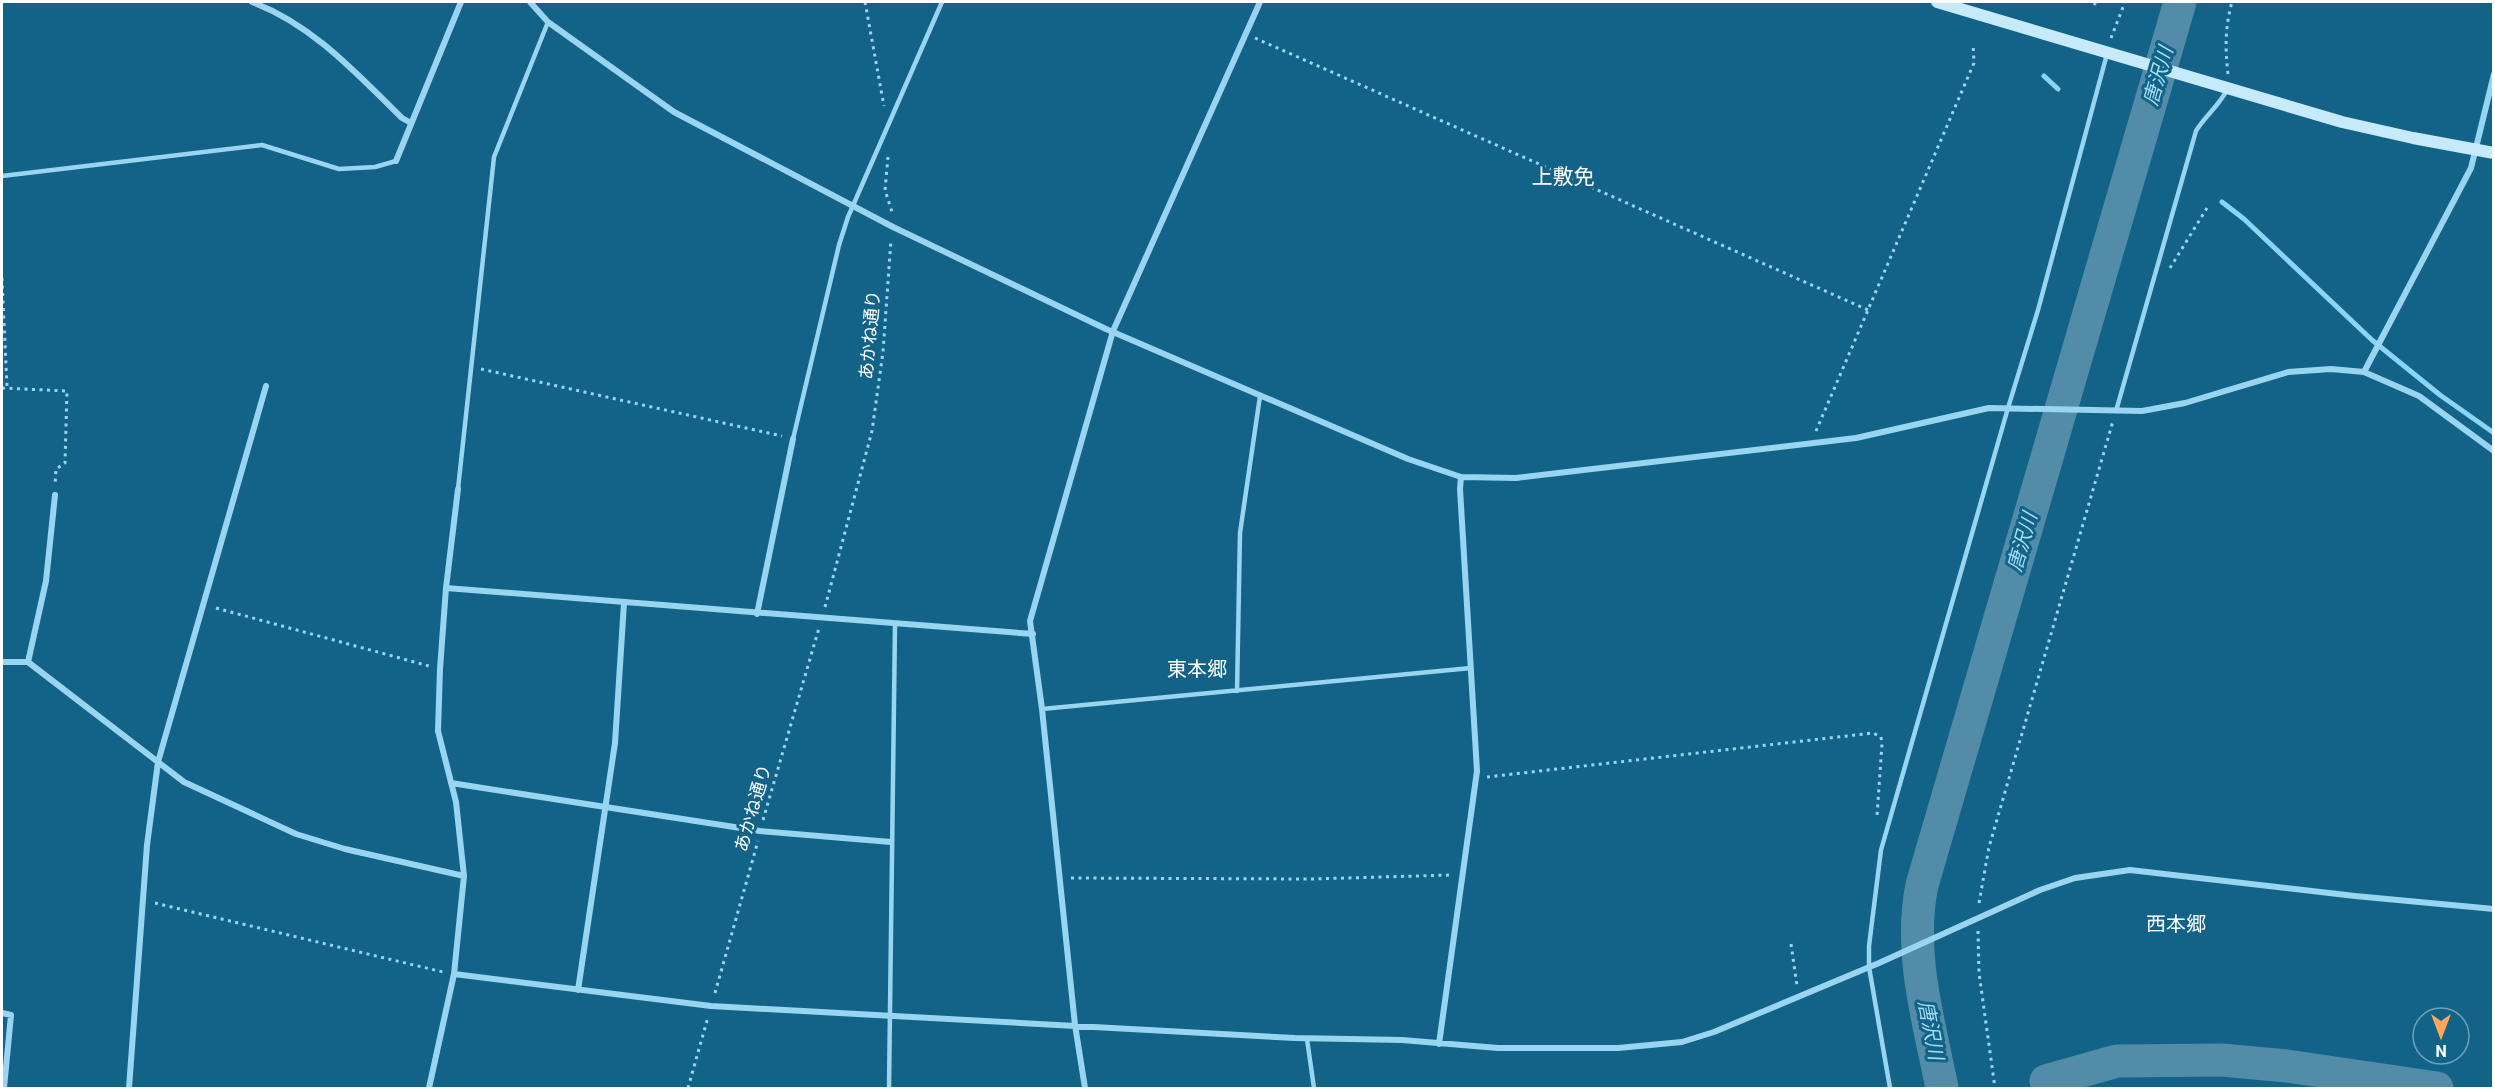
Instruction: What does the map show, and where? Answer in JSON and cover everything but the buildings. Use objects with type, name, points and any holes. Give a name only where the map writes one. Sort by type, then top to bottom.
[{"type":"street","points":[[252,2],[292,20],[317,38],[339,56],[402,118],[411,123]]},
{"type":"street","points":[[396,162],[461,2]]},
{"type":"street","points":[[530,2],[548,22],[674,112],[854,207],[1113,331],[1407,459],[1461,477],[1516,478],[1856,438],[1989,408],[2116,411],[2162,408],[2288,372],[2331,369],[2364,372],[2418,396],[2493,451]]},
{"type":"street","points":[[1085,1089],[1075,1025],[1042,709],[1030,621],[1113,331],[1260,2]]},
{"type":"street","points":[[1937,2],[2360,126],[2493,153]]},
{"type":"street","points":[[2364,372],[2471,168],[2493,74]]},
{"type":"street","points":[[129,1089],[147,845],[158,762],[266,386]]},
{"type":"street","points":[[757,614],[793,439]]},
{"type":"street","points":[[1439,1044],[1476,779],[1461,477]]},
{"type":"street","points":[[429,1089],[454,974],[464,876],[456,802],[438,731],[446,588],[458,489]]},
{"type":"street","points":[[28,662],[45,581],[54,495]]},
{"type":"street","points":[[446,588],[895,625],[1033,634]]},
{"type":"street","points":[[578,990],[615,743],[624,603]]},
{"type":"street","points":[[2,662],[28,662],[184,782],[296,834],[345,849],[464,876]]},
{"type":"street","points":[[451,783],[760,831],[891,842]]},
{"type":"street","points":[[454,974],[711,1006],[890,1014],[1307,1039],[1402,1040],[1498,1048],[1618,1048],[1682,1042],[1714,1032],[1879,963],[1970,922],[1978,916],[2074,878],[2130,870],[2355,896],[2493,909]]},
{"type":"street","points":[[2,1013],[10,1014],[4,1089]]},
{"type":"lane","points":[[793,439],[839,245],[942,2]]},
{"type":"lane","points":[[458,489],[494,158],[548,22]]},
{"type":"lane","points":[[1890,1089],[1869,967],[1869,946],[1881,850],[2111,53]]},
{"type":"lane","points":[[2116,411],[2196,131],[2205,117],[2223,98],[2224,87]]},
{"type":"lane","points":[[2,176],[262,145],[339,169],[375,167],[396,162]]},
{"type":"lane","points":[[1237,690],[1240,533],[1260,396]]},
{"type":"lane","points":[[888,1089],[895,625]]},
{"type":"lane","points":[[1042,709],[1471,668]]},
{"type":"lane","points":[[1307,1039],[1314,1089]]},
{"type":"path","points":[[865,2],[885,108]]},
{"type":"path","points":[[2111,53],[2125,2]]},
{"type":"path","points":[[2224,87],[2226,26],[2232,2]]},
{"type":"path","points":[[1246,33],[1868,310]]},
{"type":"path","points":[[1810,444],[1974,63],[1973,44]]},
{"type":"path","points":[[888,151],[885,190],[892,214]]},
{"type":"path","points":[[2152,284],[2160,281],[2167,273],[2207,208]]},
{"type":"path","name":"あかね通り","points":[[825,608],[872,431],[883,352],[891,237]]},
{"type":"path","points":[[2,278],[7,387]]},
{"type":"path","points":[[471,366],[793,439]]},
{"type":"path","points":[[2,388],[67,391],[65,463],[56,470],[54,495]]},
{"type":"path","points":[[1995,1089],[1979,973],[1978,916],[1989,847],[2116,411]]},
{"type":"path","points":[[203,604],[440,669]]},
{"type":"path","name":"あかね通り","points":[[715,994],[818,629]]},
{"type":"path","points":[[1476,779],[1873,733],[1881,737],[1882,744],[1877,820]]},
{"type":"path","points":[[1060,878],[1311,879],[1463,875]]},
{"type":"path","points":[[144,900],[454,974]]},
{"type":"path","points":[[1791,944],[1798,997]]},
{"type":"path","points":[[688,1089],[708,1018]]},
{"type":"waterway","name":"唐沢川","points":[[1942,1088],[1926,1013],[1919,962],[1917,936],[1922,885],[2180,2]]},
{"type":"waterway","points":[[2044,76],[2058,89]]},
{"type":"waterway","points":[[2222,202],[2244,219],[2372,340],[2440,395],[2494,433]]},
{"type":"waterway","points":[[2046,1081],[2117,1061],[2222,1060],[2287,1066],[2437,1088]]},
{"type":"district","name":"上敷免","points":[[1563,177]]},
{"type":"district","name":"東本郷","points":[[1197,669]]},
{"type":"district","name":"西本郷","points":[[2176,924]]}]
